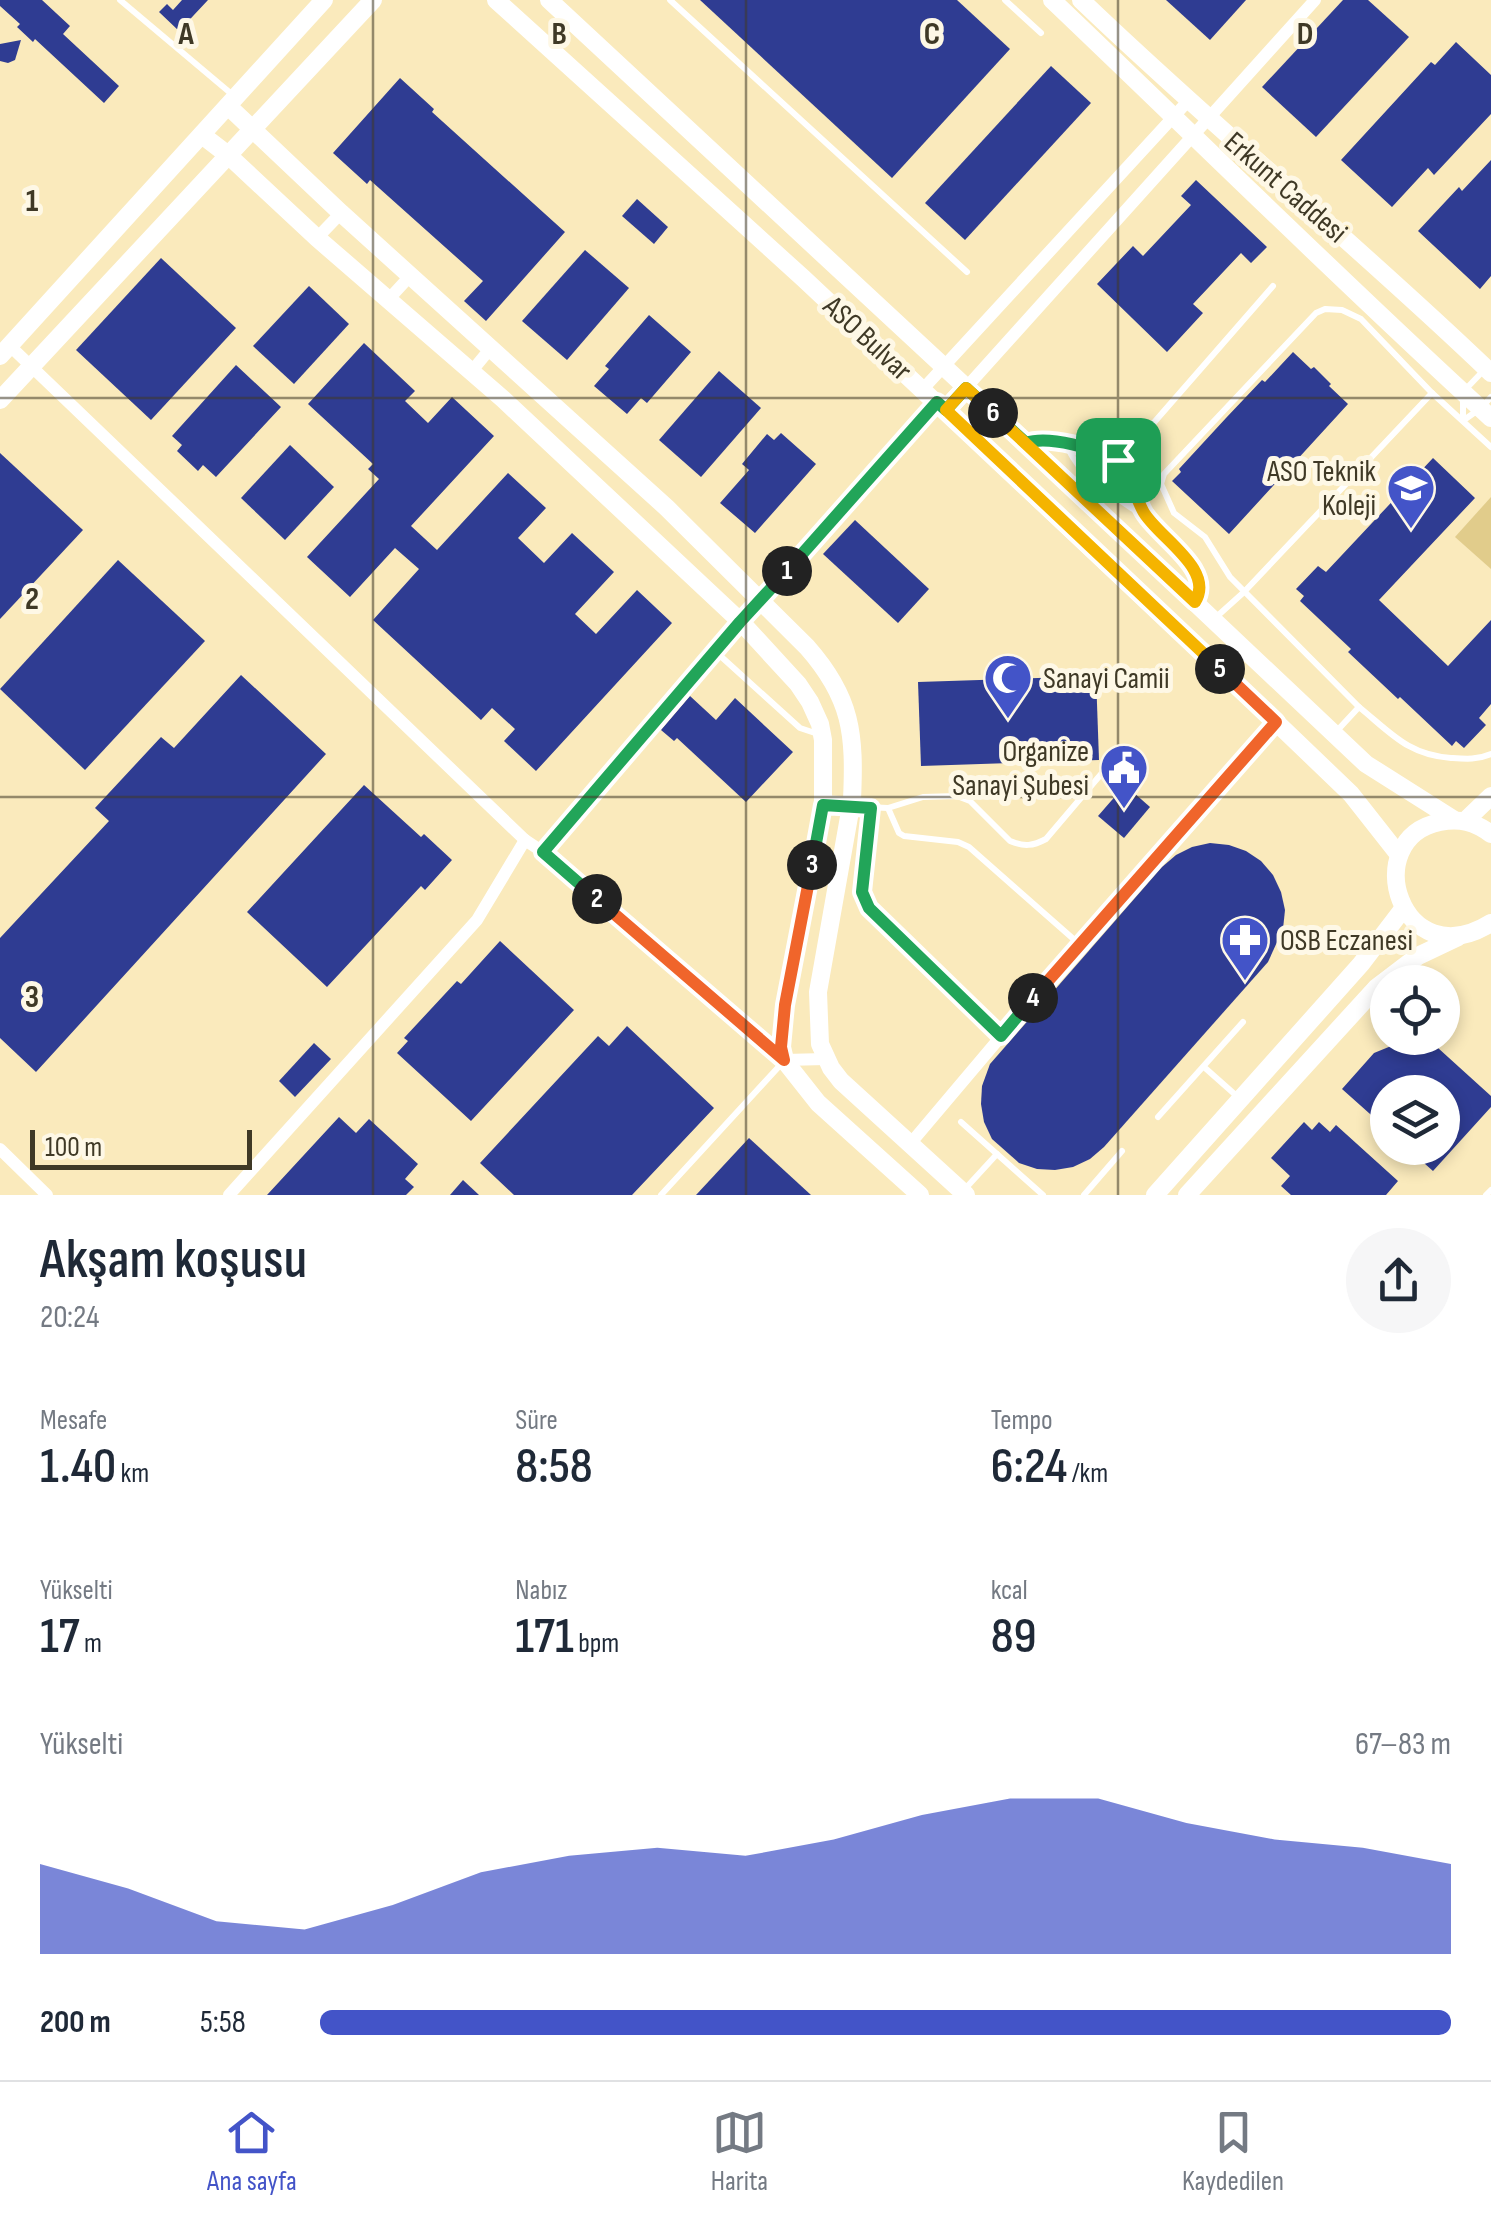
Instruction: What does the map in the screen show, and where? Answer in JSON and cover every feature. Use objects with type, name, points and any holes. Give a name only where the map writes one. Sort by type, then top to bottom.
[{"type":"street","points":[[324,0],[5,351],[31,366],[525,840],[784,1060],[818,1103],[920,1195]]},
{"type":"street","points":[[0,400],[373,0]]},
{"type":"street","name":"ASO Bulvar","points":[[496,0],[935,400],[1276,722],[1351,794],[1399,855]]},
{"type":"street","name":"ASO Bulvar","points":[[549,0],[1366,764],[1459,820],[1481,826],[1491,834]]},
{"type":"street","points":[[1052,0],[1408,342],[1463,392],[1488,408]]},
{"type":"street","name":"Erkunt Caddesi","points":[[1081,0],[1188,101],[1390,277],[1488,371]]},
{"type":"street","points":[[935,400],[966,388],[1315,0]]},
{"type":"street","points":[[543,852],[935,400],[944,368],[1188,101]]},
{"type":"street","points":[[232,102],[252,130],[667,508],[816,657],[847,710],[854,742],[851,808],[818,992],[820,1044],[841,1081],[965,1193]]},
{"type":"street","points":[[202,135],[472,372],[740,622],[810,702],[822,734],[823,805],[785,1005],[781,1047],[784,1060]]},
{"type":"street","points":[[317,238],[340,213]]},
{"type":"street","points":[[388,300],[410,276]]},
{"type":"street","points":[[472,372],[490,348]]},
{"type":"street","points":[[910,1144],[1079,944],[1276,722]]},
{"type":"street","points":[[1479,934],[1427,932],[1403,909],[1394,882],[1399,855],[1412,836],[1431,824],[1459,820],[1491,796]]},
{"type":"street","points":[[229,1195],[477,920],[525,840]]},
{"type":"street","points":[[1154,1195],[1361,964],[1403,909]]},
{"type":"street","points":[[1187,1195],[1376,988],[1418,956],[1479,934]]},
{"type":"street","points":[[784,1060],[826,1059]]},
{"type":"street","points":[[0,1149],[47,1195]]},
{"type":"lane","points":[[120,0],[232,102]]},
{"type":"lane","points":[[670,0],[967,272]]},
{"type":"lane","points":[[1005,0],[1041,33]]},
{"type":"lane","points":[[1118,460],[1273,286]]},
{"type":"lane","points":[[1491,447],[1432,394],[1360,319],[1342,310],[1325,308],[1164,474],[1161,484],[1174,513],[1205,537],[1230,577],[1359,707],[1412,750],[1430,757],[1478,760],[1491,754]]},
{"type":"lane","points":[[1462,421],[1463,392],[1488,371]]},
{"type":"lane","points":[[1213,620],[1432,394]]},
{"type":"lane","points":[[1462,421],[1488,408]]},
{"type":"lane","points":[[1026,443],[1045,440],[1118,460],[1144,514]]},
{"type":"lane","points":[[1066,444],[1083,470],[1129,507],[1144,514],[1177,548],[1196,576],[1200,591],[1195,602]]},
{"type":"lane","points":[[715,651],[800,728],[822,734]]},
{"type":"lane","points":[[1334,735],[1359,707]]},
{"type":"lane","points":[[823,805],[888,808],[923,797],[965,798],[1010,841],[1035,845],[1046,838],[1102,773]]},
{"type":"lane","points":[[871,808],[862,892],[865,902],[1001,1036]]},
{"type":"lane","points":[[888,808],[904,836],[958,842],[976,852],[1079,944]]},
{"type":"lane","points":[[1158,1118],[1244,1022]]},
{"type":"lane","points":[[661,1195],[784,1060]]},
{"type":"lane","points":[[1204,1066],[1240,1099]]},
{"type":"lane","points":[[961,1122],[1043,1195]]},
{"type":"lane","points":[[1084,1195],[1122,1151]]},
{"type":"lane","points":[[965,1193],[997,1154]]},
{"type":"shaded area","points":[[1491,497],[1491,569],[1455,537]]},
{"type":"building","points":[[0,0],[42,0],[70,26],[63,34],[119,86],[104,103],[17,27],[20,24],[0,6]]},
{"type":"building","points":[[182,0],[208,0],[179,31],[159,12],[167,4],[173,10]]},
{"type":"building","points":[[700,0],[957,0],[1010,49],[892,178]]},
{"type":"building","points":[[1166,0],[1246,0],[1210,40]]},
{"type":"building","points":[[1343,0],[1368,0],[1409,37],[1316,137],[1262,87]]},
{"type":"building","points":[[21,40],[15,60],[0,61],[0,44]]},
{"type":"building","points":[[1456,42],[1491,75],[1491,114],[1434,175],[1428,168],[1392,207],[1341,160],[1431,62],[1435,65]]},
{"type":"building","points":[[1051,66],[1091,103],[965,240],[925,203]]},
{"type":"building","points":[[400,78],[434,109],[432,112],[565,232],[486,321],[464,301],[483,281],[370,180],[367,184],[333,153]]},
{"type":"building","points":[[1491,160],[1491,276],[1480,289],[1418,231]]},
{"type":"building","points":[[1196,180],[1267,247],[1251,263],[1241,253],[1193,304],[1203,313],[1167,352],[1097,284],[1133,246],[1143,256],[1191,205],[1181,196]]},
{"type":"building","points":[[637,199],[668,227],[654,244],[622,216]]},
{"type":"building","points":[[585,250],[629,288],[567,360],[522,321]]},
{"type":"building","points":[[161,258],[236,328],[151,420],[76,350]]},
{"type":"building","points":[[309,286],[349,324],[294,384],[253,346]]},
{"type":"building","points":[[649,315],[691,352],[647,403],[641,398],[627,414],[594,386],[609,369],[605,366]]},
{"type":"building","points":[[364,343],[415,391],[405,401],[428,423],[452,397],[494,436],[411,526],[437,550],[508,473],[546,508],[518,538],[544,563],[572,533],[614,572],[575,614],[596,634],[637,590],[672,623],[536,771],[504,741],[515,729],[492,708],[481,720],[373,620],[419,569],[395,548],[350,597],[307,557],[379,479],[368,469],[373,464],[308,404]]},
{"type":"building","points":[[1293,352],[1311,369],[1314,367],[1348,404],[1229,534],[1172,481],[1226,418]]},
{"type":"building","points":[[236,365],[281,407],[216,477],[203,465],[198,471],[177,451],[182,445],[172,436]]},
{"type":"building","points":[[719,371],[761,408],[701,477],[659,440]]},
{"type":"building","points":[[781,433],[816,464],[755,533],[720,503],[749,470],[742,464],[767,434],[774,440]]},
{"type":"building","points":[[290,445],[334,487],[285,540],[241,498]]},
{"type":"building","points":[[0,453],[83,530],[0,619]]},
{"type":"building","points":[[1433,458],[1475,498],[1379,600],[1448,666],[1491,620],[1491,704],[1479,718],[1486,725],[1464,748],[1456,741],[1452,746],[1348,652],[1351,649],[1300,601],[1304,596],[1296,589],[1318,566],[1326,572]]},
{"type":"building","points":[[855,520],[929,589],[898,623],[823,554]]},
{"type":"building","points":[[118,560],[205,641],[85,770],[0,689]]},
{"type":"building","points":[[241,675],[326,754],[36,1072],[0,1038],[0,938],[109,821],[95,808],[161,737],[174,748]]},
{"type":"building","name":"Sanayi Camii","points":[[1096,676],[1099,760],[921,766],[918,682]]},
{"type":"building","points":[[690,696],[716,720],[735,698],[793,752],[746,802],[677,738],[674,741],[661,730]]},
{"type":"building","points":[[364,785],[452,860],[425,890],[421,886],[327,987],[247,912]]},
{"type":"building","name":"Organize Sanayi Şubesi","points":[[1125,785],[1150,807],[1124,838],[1098,816]]},
{"type":"building","points":[[1210,843],[1246,851],[1273,875],[1285,910],[1283,929],[1268,962],[1090,1159],[1055,1170],[1019,1163],[992,1139],[984,1122],[982,1086],[990,1064],[1162,867],[1192,847]]},
{"type":"building","points":[[500,941],[574,1010],[471,1121],[397,1053],[408,1041],[404,1038]]},
{"type":"building","points":[[627,1026],[714,1108],[632,1195],[514,1195],[480,1163],[598,1036],[609,1046]]},
{"type":"building","points":[[314,1043],[331,1059],[295,1097],[279,1081]]},
{"type":"building","points":[[1372,1055],[1446,1055],[1491,1096],[1491,1107],[1460,1141],[1460,1075],[1370,1075],[1370,1114],[1342,1089]]},
{"type":"building","points":[[339,1117],[356,1133],[369,1119],[418,1164],[405,1179],[414,1187],[406,1195],[267,1195]]},
{"type":"building","points":[[1304,1122],[1312,1130],[1319,1122],[1330,1132],[1336,1125],[1370,1156],[1370,1165],[1380,1165],[1398,1181],[1386,1195],[1291,1195],[1281,1186],[1290,1176],[1271,1158]]},
{"type":"building","points":[[749,1138],[811,1195],[696,1195]]},
{"type":"building","points":[[463,1180],[479,1195],[450,1195]]},
{"type":"place","name":"ASO Teknik Koleji","points":[[1411,530]]},
{"type":"place","name":"Sanayi Camii","points":[[1008,720]]},
{"type":"place","name":"Organize Sanayi Şubesi","points":[[1124,810]]},
{"type":"place","name":"OSB Eczanesi","points":[[1245,982]]},
{"type":"route","points":[[1118,460],[1053,440],[1026,443],[966,388],[946,410],[937,402],[740,622],[543,852],[784,1060],[781,1047],[785,1005],[823,805],[871,808],[862,892],[865,902],[1001,1036],[1276,722],[946,410],[966,388],[1195,602],[1200,595],[1199,581],[1177,548],[1144,514],[1118,460]]}]
